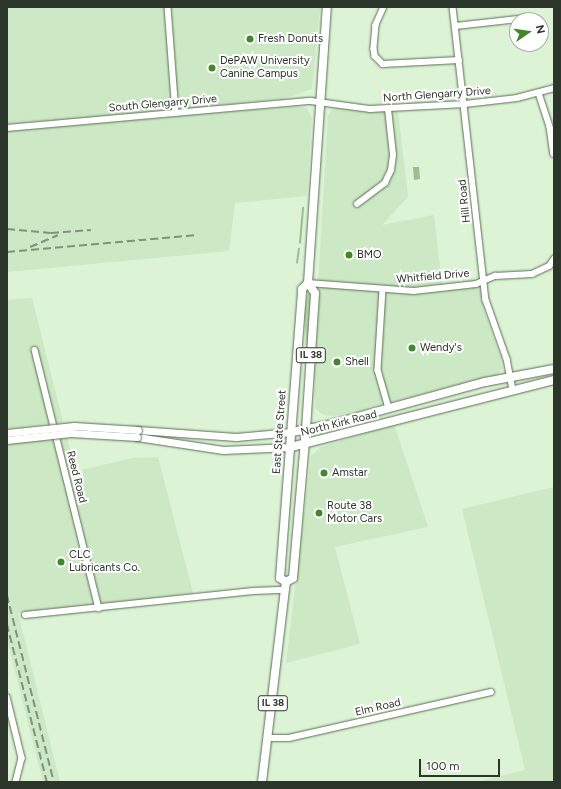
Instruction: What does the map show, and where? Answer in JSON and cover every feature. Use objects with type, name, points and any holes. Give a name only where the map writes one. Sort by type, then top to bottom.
[{"type":"main road","name":"East State Street","points":[[262,782],[286,586],[293,578],[306,429],[315,293],[308,283],[326,7]]},
{"type":"main road","name":"East State Street","points":[[286,586],[280,578],[302,289],[308,283]]},
{"type":"main road","name":"North Kirk Road","points":[[292,432],[511,376],[554,369]]},
{"type":"main road","name":"North Kirk Road","points":[[290,447],[513,389],[554,380]]},
{"type":"street","points":[[168,7],[176,113]]},
{"type":"street","points":[[384,7],[376,25],[374,49],[375,56],[383,64],[459,60]]},
{"type":"street","name":"Hill Road","points":[[453,7],[486,300],[511,376],[513,389]]},
{"type":"street","points":[[456,26],[509,20]]},
{"type":"street","name":"North Glengarry Drive","points":[[320,101],[388,109],[465,104],[539,93],[554,88]]},
{"type":"street","points":[[539,93],[550,127],[554,154]]},
{"type":"street","name":"South Glengarry Drive","points":[[7,128],[320,101]]},
{"type":"street","points":[[356,204],[385,183],[391,170],[393,155],[388,109]]},
{"type":"street","name":"Whitfield Drive","points":[[308,283],[383,290],[414,291],[476,284],[495,276],[532,274],[549,266],[554,259]]},
{"type":"street","points":[[383,290],[378,370],[389,408]]},
{"type":"street","name":"Reed Road","points":[[35,350],[99,608]]},
{"type":"street","name":"North Kirk Road","points":[[7,433],[74,426],[137,433],[222,450],[290,447]]},
{"type":"street","name":"North Kirk Road","points":[[7,440],[71,433],[137,433],[236,437],[292,432]]},
{"type":"street","points":[[25,616],[286,586]]},
{"type":"street","name":"Elm Road","points":[[268,738],[289,738],[491,692]]},
{"type":"street","points":[[7,697],[22,758],[16,782]]},
{"type":"shaded area","points":[[7,7],[167,7],[174,111],[7,124]]},
{"type":"shaded area","points":[[168,7],[320,7],[312,89],[283,99],[178,110]]},
{"type":"shaded area","points":[[297,106],[307,108],[312,118],[307,196],[235,203],[229,251],[7,272],[7,131]]},
{"type":"shaded area","points":[[340,107],[398,110],[408,197],[382,225],[434,215],[442,284],[480,279],[484,310],[501,358],[502,369],[497,375],[334,416],[323,415],[315,408],[314,351],[328,116],[332,109]]},
{"type":"shaded area","points":[[413,167],[419,167],[420,179],[414,180]]},
{"type":"shaded area","points":[[308,293],[311,293],[307,355],[304,310]]},
{"type":"shaded area","points":[[32,298],[63,422],[7,429],[7,300]]},
{"type":"shaded area","points":[[394,424],[428,527],[335,547],[360,644],[286,663],[311,456],[321,447]]},
{"type":"shaded area","points":[[67,437],[76,471],[133,458],[158,457],[193,593],[101,606],[18,613],[60,782],[43,782],[7,639],[7,444]]},
{"type":"shaded area","points":[[554,487],[554,782],[476,782],[525,770],[462,509]]},
{"type":"waterway","points":[[300,243],[303,208]]},
{"type":"waterway","points":[[297,263],[299,249]]},
{"type":"railway","points":[[7,229],[51,233],[91,230]]},
{"type":"railway","points":[[30,247],[58,235]]},
{"type":"railway","points":[[7,252],[197,235]]},
{"type":"railway","points":[[7,595],[54,782]]},
{"type":"railway","points":[[7,624],[47,782]]},
{"type":"place","name":"Fresh Donuts","points":[[250,39]]},
{"type":"place","name":"DePAW University Canine Campus","points":[[212,68]]},
{"type":"place","name":"BMO","points":[[349,255]]},
{"type":"place","name":"Wendy's","points":[[412,348]]},
{"type":"place","name":"Shell","points":[[337,362]]},
{"type":"place","name":"Amstar","points":[[324,473]]},
{"type":"place","name":"Route 38 Motor Cars","points":[[319,513]]},
{"type":"place","name":"CLC Lubricants Co.","points":[[61,562]]}]
